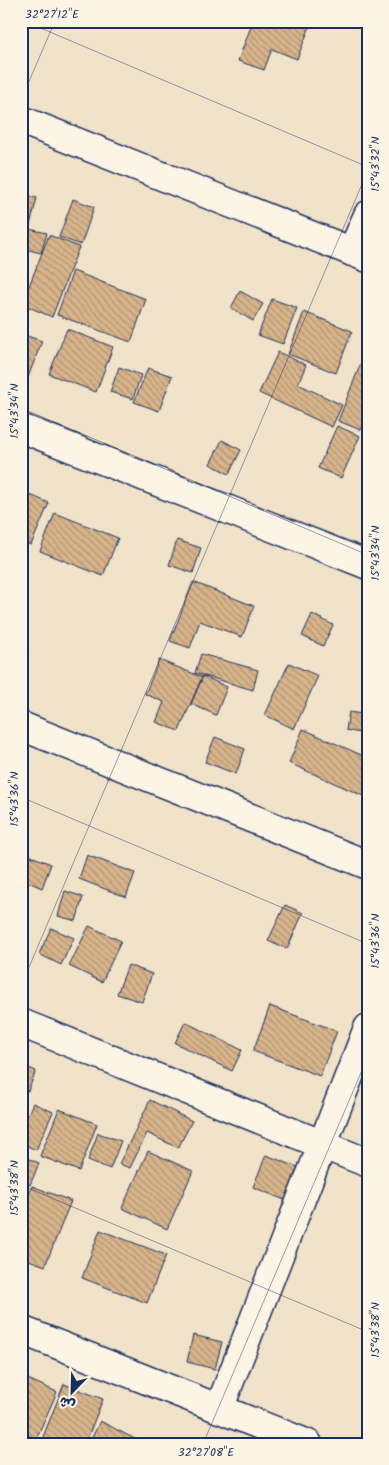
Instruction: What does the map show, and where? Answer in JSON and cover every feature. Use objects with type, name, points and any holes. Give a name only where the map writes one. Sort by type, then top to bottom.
[{"type":"street","points":[[21,120],[360,255],[368,215]]},
{"type":"street","points":[[21,428],[368,565]]},
{"type":"street","points":[[21,726],[368,865]]},
{"type":"street","points":[[21,1022],[368,1163]]},
{"type":"street","points":[[219,1409],[321,1144],[368,1028]]},
{"type":"street","points":[[21,1330],[308,1444]]},
{"type":"building","points":[[253,21],[312,21],[297,59],[272,49],[264,70],[238,61]]},
{"type":"building","points":[[21,193],[37,198],[29,229],[47,233],[41,253],[21,248]]},
{"type":"building","points":[[73,199],[94,207],[81,245],[59,237]]},
{"type":"building","points":[[49,235],[79,247],[52,317],[22,304]]},
{"type":"building","points":[[73,271],[146,299],[131,342],[57,315]]},
{"type":"building","points":[[240,291],[263,304],[253,321],[231,308]]},
{"type":"building","points":[[272,299],[297,308],[283,344],[258,335]]},
{"type":"building","points":[[304,312],[352,331],[336,373],[288,354]]},
{"type":"building","points":[[67,329],[113,347],[96,392],[49,374]]},
{"type":"building","points":[[21,334],[42,341],[23,390],[21,389]]},
{"type":"building","points":[[368,345],[368,414],[361,430],[338,421]]},
{"type":"building","points":[[278,352],[306,365],[298,384],[342,405],[332,427],[259,393]]},
{"type":"building","points":[[119,367],[141,375],[133,399],[110,392]]},
{"type":"building","points":[[148,368],[172,376],[159,411],[134,402]]},
{"type":"building","points":[[337,426],[360,436],[341,478],[318,468]]},
{"type":"building","points":[[222,440],[241,450],[229,474],[210,464]]},
{"type":"building","points":[[21,491],[49,503],[31,545],[21,541]]},
{"type":"building","points":[[55,513],[118,538],[103,576],[40,551]]},
{"type":"building","points":[[177,540],[201,548],[193,573],[169,565]]},
{"type":"building","points":[[193,582],[254,606],[242,637],[200,621],[190,648],[170,641]]},
{"type":"building","points":[[312,614],[333,625],[323,646],[302,636]]},
{"type":"building","points":[[21,645],[28,649],[21,662]]},
{"type":"building","points":[[201,654],[258,670],[253,690],[195,673]]},
{"type":"building","points":[[159,660],[202,677],[179,731],[156,722],[164,702],[145,694]]},
{"type":"building","points":[[289,663],[318,676],[294,729],[265,715]]},
{"type":"building","points":[[203,676],[227,687],[216,715],[191,704]]},
{"type":"building","points":[[349,712],[368,715],[368,735],[346,730]]},
{"type":"building","points":[[303,729],[368,758],[368,798],[289,763]]},
{"type":"building","points":[[215,737],[245,749],[236,774],[205,762]]},
{"type":"building","points":[[21,852],[51,864],[42,888],[21,879]]},
{"type":"building","points":[[87,855],[135,873],[126,897],[79,879]]},
{"type":"building","points":[[65,891],[83,897],[76,921],[58,916]]},
{"type":"building","points":[[285,905],[303,913],[287,949],[268,941]]},
{"type":"building","points":[[89,926],[121,941],[102,982],[69,966]]},
{"type":"building","points":[[51,928],[74,938],[61,965],[39,954]]},
{"type":"building","points":[[128,965],[152,974],[142,1002],[117,994]]},
{"type":"building","points":[[270,1006],[337,1031],[320,1076],[253,1051]]},
{"type":"building","points":[[185,1022],[242,1050],[232,1071],[175,1043]]},
{"type":"building","points":[[21,1065],[36,1071],[28,1091],[21,1088]]},
{"type":"building","points":[[150,1100],[192,1121],[178,1148],[147,1133],[130,1168],[119,1164]]},
{"type":"building","points":[[33,1103],[53,1112],[36,1150],[21,1143],[21,1130]]},
{"type":"building","points":[[59,1109],[97,1124],[79,1171],[40,1156]]},
{"type":"building","points":[[98,1133],[121,1141],[110,1169],[88,1160]]},
{"type":"building","points":[[148,1151],[193,1171],[167,1229],[122,1208]]},
{"type":"building","points":[[266,1155],[300,1168],[287,1201],[253,1187]]},
{"type":"building","points":[[21,1156],[39,1163],[30,1185],[21,1181]]},
{"type":"building","points":[[32,1186],[71,1201],[45,1266],[21,1257],[21,1213]]},
{"type":"building","points":[[100,1230],[166,1255],[147,1303],[82,1278]]},
{"type":"building","points":[[193,1335],[222,1342],[215,1369],[187,1362]]},
{"type":"building","points":[[21,1376],[57,1392],[36,1439],[21,1432]]},
{"type":"building","points":[[64,1384],[103,1399],[85,1444],[60,1444],[43,1437]]},
{"type":"building","points":[[100,1421],[135,1439],[133,1444],[89,1444]]}]
